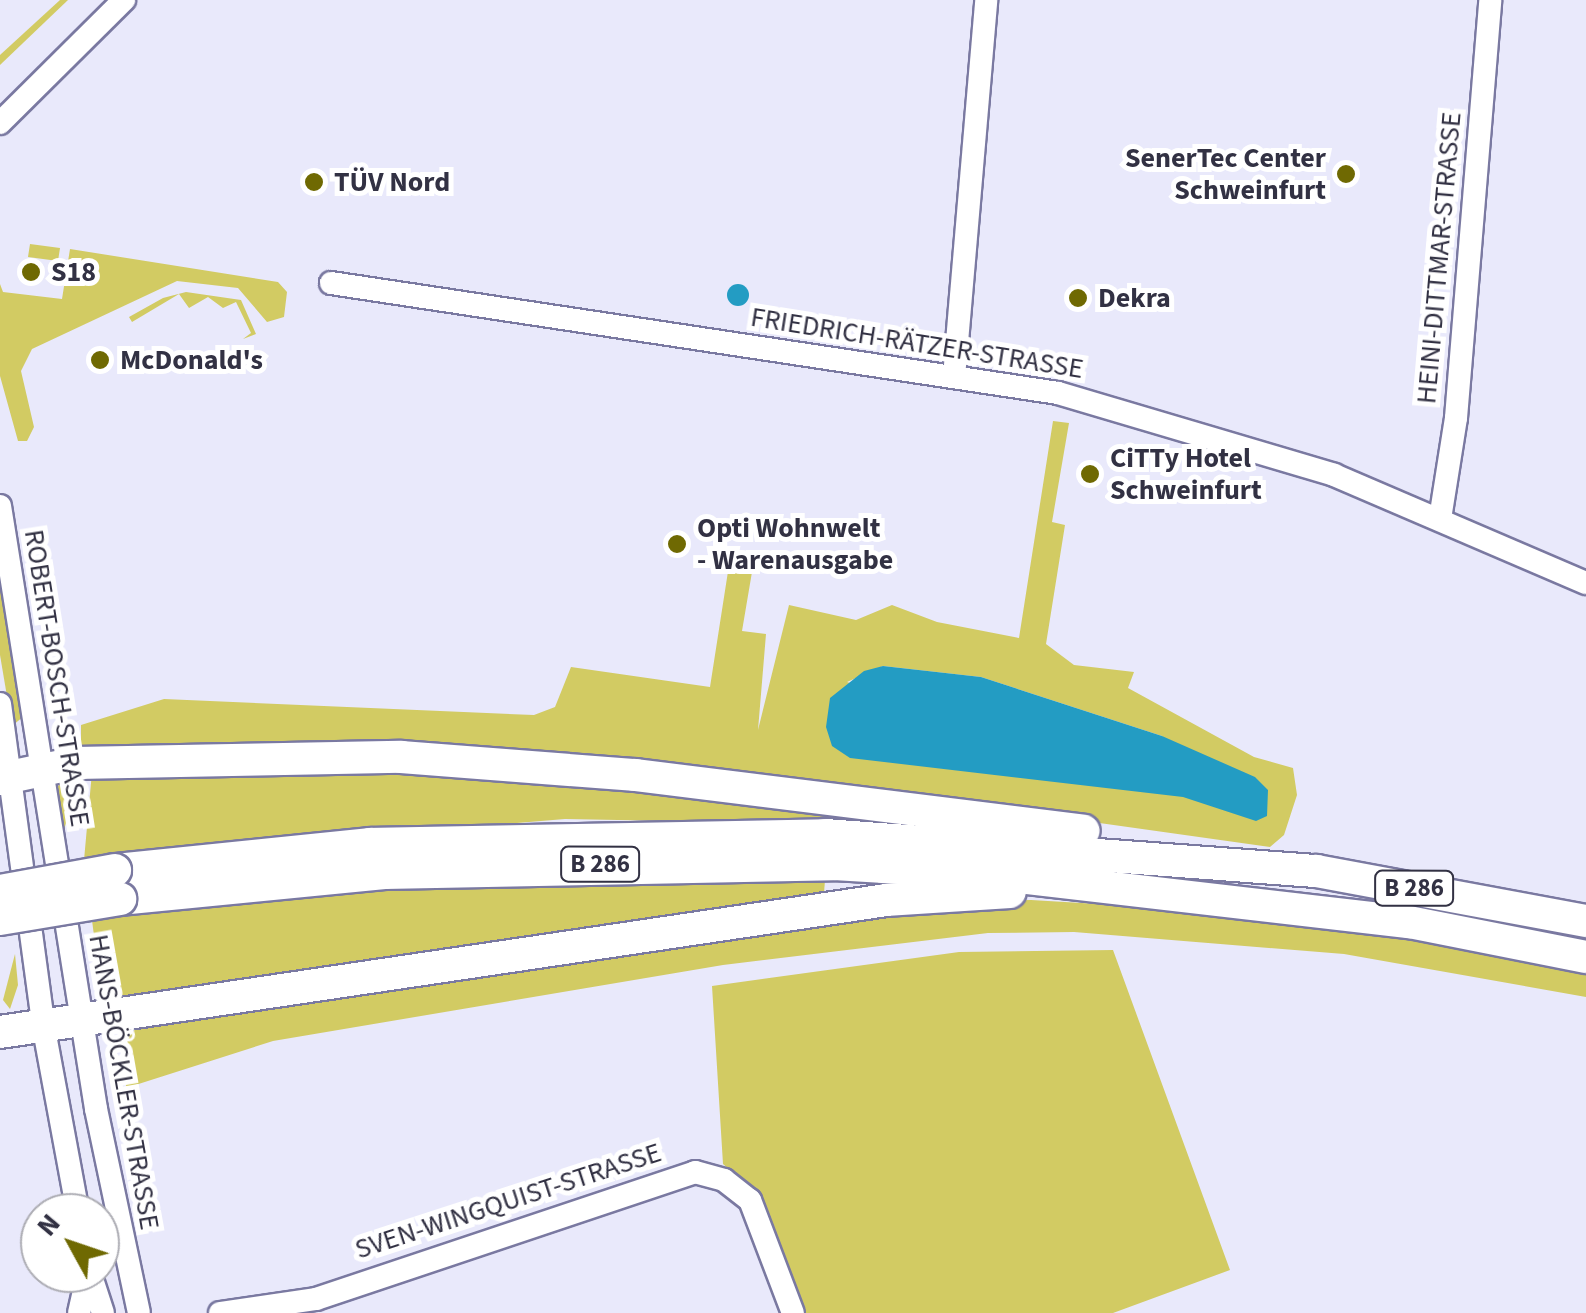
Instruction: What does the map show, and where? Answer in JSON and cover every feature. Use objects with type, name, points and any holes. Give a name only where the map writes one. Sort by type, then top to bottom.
[{"type":"highway","name":"B 286","points":[[4,778],[44,768],[261,756],[480,762],[1149,838],[1240,863]]},
{"type":"highway","name":"B 286","points":[[0,919],[118,885],[370,844],[680,834],[844,836],[1240,863],[1586,921]]},
{"type":"highway","name":"B 286","points":[[0,890],[681,863],[834,864],[1080,884],[1409,922],[1586,957]]},
{"type":"highway","points":[[0,1032],[886,900],[1080,884]]},
{"type":"street","points":[[0,123],[124,0]]},
{"type":"street","points":[[954,377],[986,0]]},
{"type":"street","name":"HEINI-DITTMAR-STRASSE","points":[[1440,520],[1456,418],[1490,0]]},
{"type":"street","name":"FRIEDRICH-RÄTZER-STRASSE","points":[[331,284],[1058,393],[1202,432],[1334,476],[1586,583]]},
{"type":"street","name":"ROBERT-BOSCH-STRASSE","points":[[0,506],[44,768],[55,860]]},
{"type":"street","points":[[0,704],[4,778],[21,855],[44,1024],[74,1193]]},
{"type":"street","name":"HANS-BÖCKLER-STRASSE","points":[[55,860],[138,1313]]},
{"type":"street","name":"SVEN-WINGQUIST-STRASSE","points":[[220,1313],[316,1298],[694,1172],[724,1180],[750,1200],[793,1313]]},
{"type":"shaded area","points":[[60,0],[68,0],[0,65],[0,55]]},
{"type":"shaded area","points":[[30,244],[60,248],[58,261],[28,257]]},
{"type":"shaded area","points":[[70,249],[278,282],[287,292],[284,317],[267,322],[238,288],[177,281],[32,349],[21,371],[34,427],[27,441],[18,441],[0,376],[0,284],[3,292],[62,299]]},
{"type":"shaded area","points":[[186,292],[241,300],[256,334],[243,339],[251,333],[236,302],[223,308],[208,297],[189,308],[179,294],[132,322],[129,317],[163,298]]},
{"type":"shaded area","points":[[1053,421],[1069,423],[1052,522],[1065,525],[1046,644],[1074,665],[1134,672],[1128,688],[1254,757],[1293,768],[1297,795],[1284,835],[1270,847],[972,805],[371,742],[84,749],[81,744],[81,725],[164,699],[534,715],[555,707],[571,667],[710,687],[729,565],[752,572],[742,631],[766,634],[758,730],[789,605],[856,620],[892,605],[937,622],[1019,638]],"holes":[[[883,666],[981,677],[1162,736],[1234,808],[847,682]]]},
{"type":"shaded area","points":[[0,577],[24,716],[12,726],[0,655]]},
{"type":"shaded area","points":[[372,765],[889,815],[889,825],[565,819],[84,860],[92,772]]},
{"type":"shaded area","points":[[69,776],[73,799],[63,833],[57,787]]},
{"type":"shaded area","points":[[825,879],[824,894],[123,1001],[98,967],[92,920],[412,887]]},
{"type":"shaded area","points":[[1031,900],[1149,907],[1469,945],[1586,969],[1586,997],[1344,954],[1074,932],[988,933],[723,965],[273,1041],[126,1088],[128,1021],[936,902]]},
{"type":"shaded area","points":[[1113,950],[1230,1270],[1113,1313],[802,1313],[757,1194],[723,1164],[712,986],[959,952]]},
{"type":"shaded area","points":[[15,954],[18,985],[10,1009],[3,1000]]},
{"type":"water","points":[[734,284],[742,284],[749,295],[742,306],[734,306],[727,299],[727,291]]},
{"type":"water","points":[[883,666],[981,677],[1162,736],[1255,777],[1268,790],[1267,816],[1256,821],[1183,797],[850,758],[832,746],[826,727],[830,698],[864,671]]},
{"type":"place","name":"SenerTec Center Schweinfurt","points":[[1346,174]]},
{"type":"place","name":"TÜV Nord","points":[[314,182]]},
{"type":"place","name":"S18","points":[[31,272]]},
{"type":"place","name":"Dekra","points":[[1078,298]]},
{"type":"place","name":"McDonald's","points":[[100,360]]},
{"type":"place","name":"CiTTy Hotel Schweinfurt","points":[[1090,474]]},
{"type":"place","name":"Opti Wohnwelt - Warenausgabe","points":[[677,544]]}]
